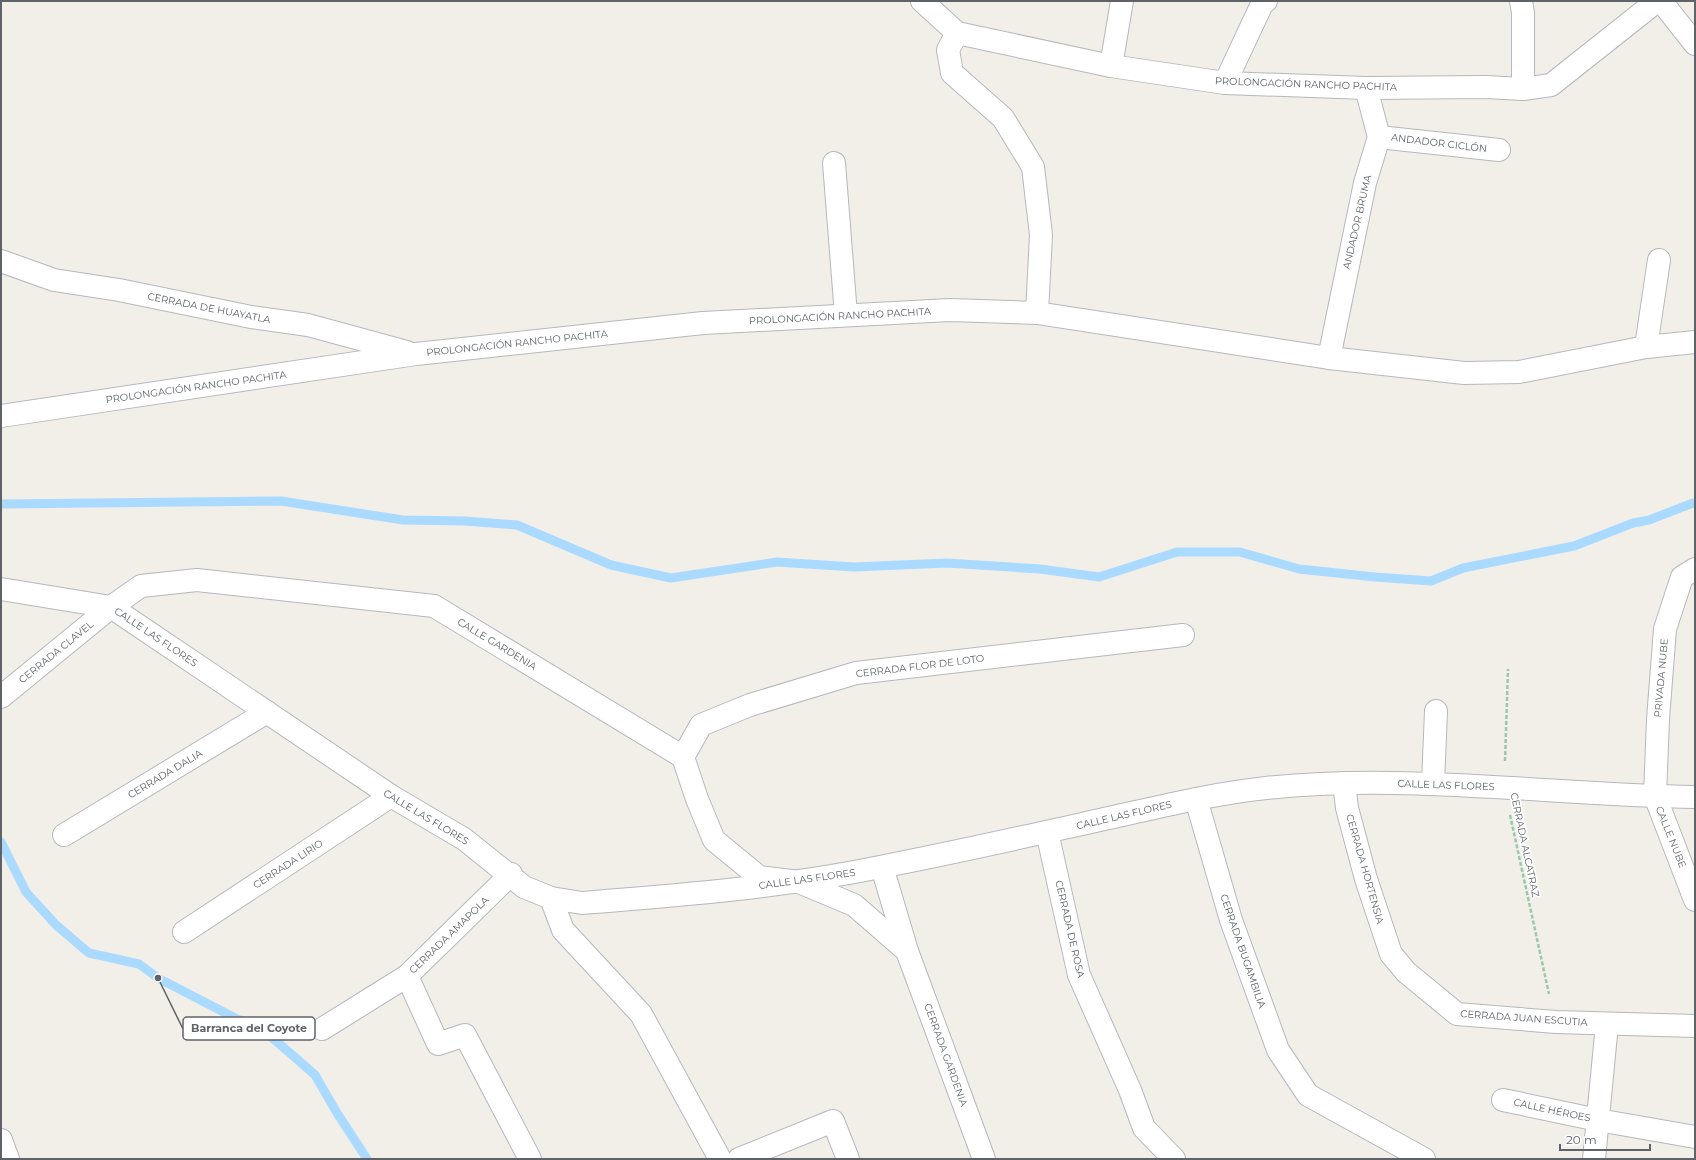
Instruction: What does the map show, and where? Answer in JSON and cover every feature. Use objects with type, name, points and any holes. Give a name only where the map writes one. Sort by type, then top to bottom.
[{"type":"street","points":[[922,1],[957,33],[948,50],[952,73],[1003,118],[1033,167],[1041,235],[1037,313]]},
{"type":"street","points":[[1111,66],[1122,1]]},
{"type":"street","points":[[1225,83],[1262,4],[1266,1]]},
{"type":"street","points":[[1521,1],[1523,13],[1523,89]]},
{"type":"street","name":"PROLONGACIÓN RANCHO PACHITA","points":[[957,33],[1111,66],[1225,83],[1366,88],[1486,87],[1523,89],[1551,85],[1657,1]]},
{"type":"street","points":[[1661,1],[1695,44]]},
{"type":"street","points":[[1366,88],[1380,137]]},
{"type":"street","name":"ANDADOR CICLÓN","points":[[1380,137],[1499,150]]},
{"type":"street","name":"ANDADOR BRUMA","points":[[1329,358],[1365,183],[1380,137]]},
{"type":"street","points":[[834,163],[846,315]]},
{"type":"street","points":[[1646,347],[1659,260]]},
{"type":"street","name":"CERRADA DE HUAYATLA","points":[[1,262],[54,280],[119,290],[251,317],[308,325],[416,354]]},
{"type":"street","name":"PROLONGACIÓN RANCHO PACHITA","points":[[1,416],[416,354],[702,323],[950,310],[1037,313],[1329,358],[1464,373],[1519,372],[1646,347],[1695,342]]},
{"type":"street","name":"PRIVADA NUBE","points":[[1655,796],[1658,719],[1665,629],[1682,577],[1695,569]]},
{"type":"street","name":"CALLE GARDENIA","points":[[111,607],[141,586],[197,580],[434,606],[683,757]]},
{"type":"street","name":"CALLE LAS FLORES","points":[[1,589],[111,607],[391,796],[464,839],[511,874],[524,887],[551,898],[582,903],[799,882],[882,867],[1196,799],[1266,788],[1344,783],[1433,783],[1504,788],[1695,797]]},
{"type":"street","name":"CERRADA CLAVEL","points":[[1,697],[111,607]]},
{"type":"street","name":"CERRADA FLOR DE LOTO","points":[[683,757],[701,726],[750,705],[856,673],[1183,635]]},
{"type":"street","points":[[1433,783],[1436,711]]},
{"type":"street","name":"CERRADA DALIA","points":[[64,835],[267,712]]},
{"type":"street","points":[[683,757],[697,799],[714,840],[759,877],[799,882]]},
{"type":"street","name":"CERRADA HORTENSIA","points":[[1344,783],[1347,808],[1366,879],[1391,954]]},
{"type":"street","name":"CERRADA LIRIO","points":[[184,932],[391,796]]},
{"type":"street","name":"CALLE NUBE","points":[[1655,796],[1695,900]]},
{"type":"street","name":"CERRADA BUGAMBILIA","points":[[1196,799],[1231,920],[1278,1050],[1308,1095],[1424,1159]]},
{"type":"street","name":"CERRADA DE ROSA","points":[[1047,832],[1079,975],[1130,1090],[1144,1128],[1174,1159]]},
{"type":"street","name":"CERRADA GARDENIA","points":[[882,867],[907,951],[984,1159]]},
{"type":"street","name":"CERRADA AMAPOLA","points":[[322,1029],[407,976],[511,874]]},
{"type":"street","name":"CERRADA GARDENIA","points":[[799,882],[854,905],[907,951]]},
{"type":"street","points":[[551,898],[563,930],[641,1014],[720,1159]]},
{"type":"street","name":"CERRADA JUAN ESCUTIA","points":[[1391,954],[1406,972],[1457,1014],[1556,1022],[1695,1026]]},
{"type":"street","points":[[407,976],[438,1044],[464,1035],[530,1159]]},
{"type":"street","points":[[1594,1159],[1608,1024]]},
{"type":"street","name":"CALLE HÉROES","points":[[1503,1100],[1598,1120],[1695,1137]]},
{"type":"street","points":[[739,1159],[833,1121],[848,1159]]},
{"type":"street","points":[[1,1140],[8,1159]]},
{"type":"path","name":"CERRADA ALCATRAZ","points":[[1508,669],[1504,788],[1556,1022]]},
{"type":"waterway","points":[[1,504],[281,501],[403,520],[465,521],[517,525],[611,565],[671,578],[777,562],[854,567],[947,563],[1040,569],[1099,577],[1177,552],[1240,552],[1299,569],[1431,581],[1463,568],[1574,546],[1633,523],[1649,520],[1693,503]]},
{"type":"waterway","points":[[1,842],[26,892],[56,925],[89,953],[139,964],[158,978],[237,1019],[257,1025],[290,1053],[315,1075],[337,1113],[367,1159]]},
{"type":"place","name":"Barranca del Coyote","points":[[158,978]]}]
